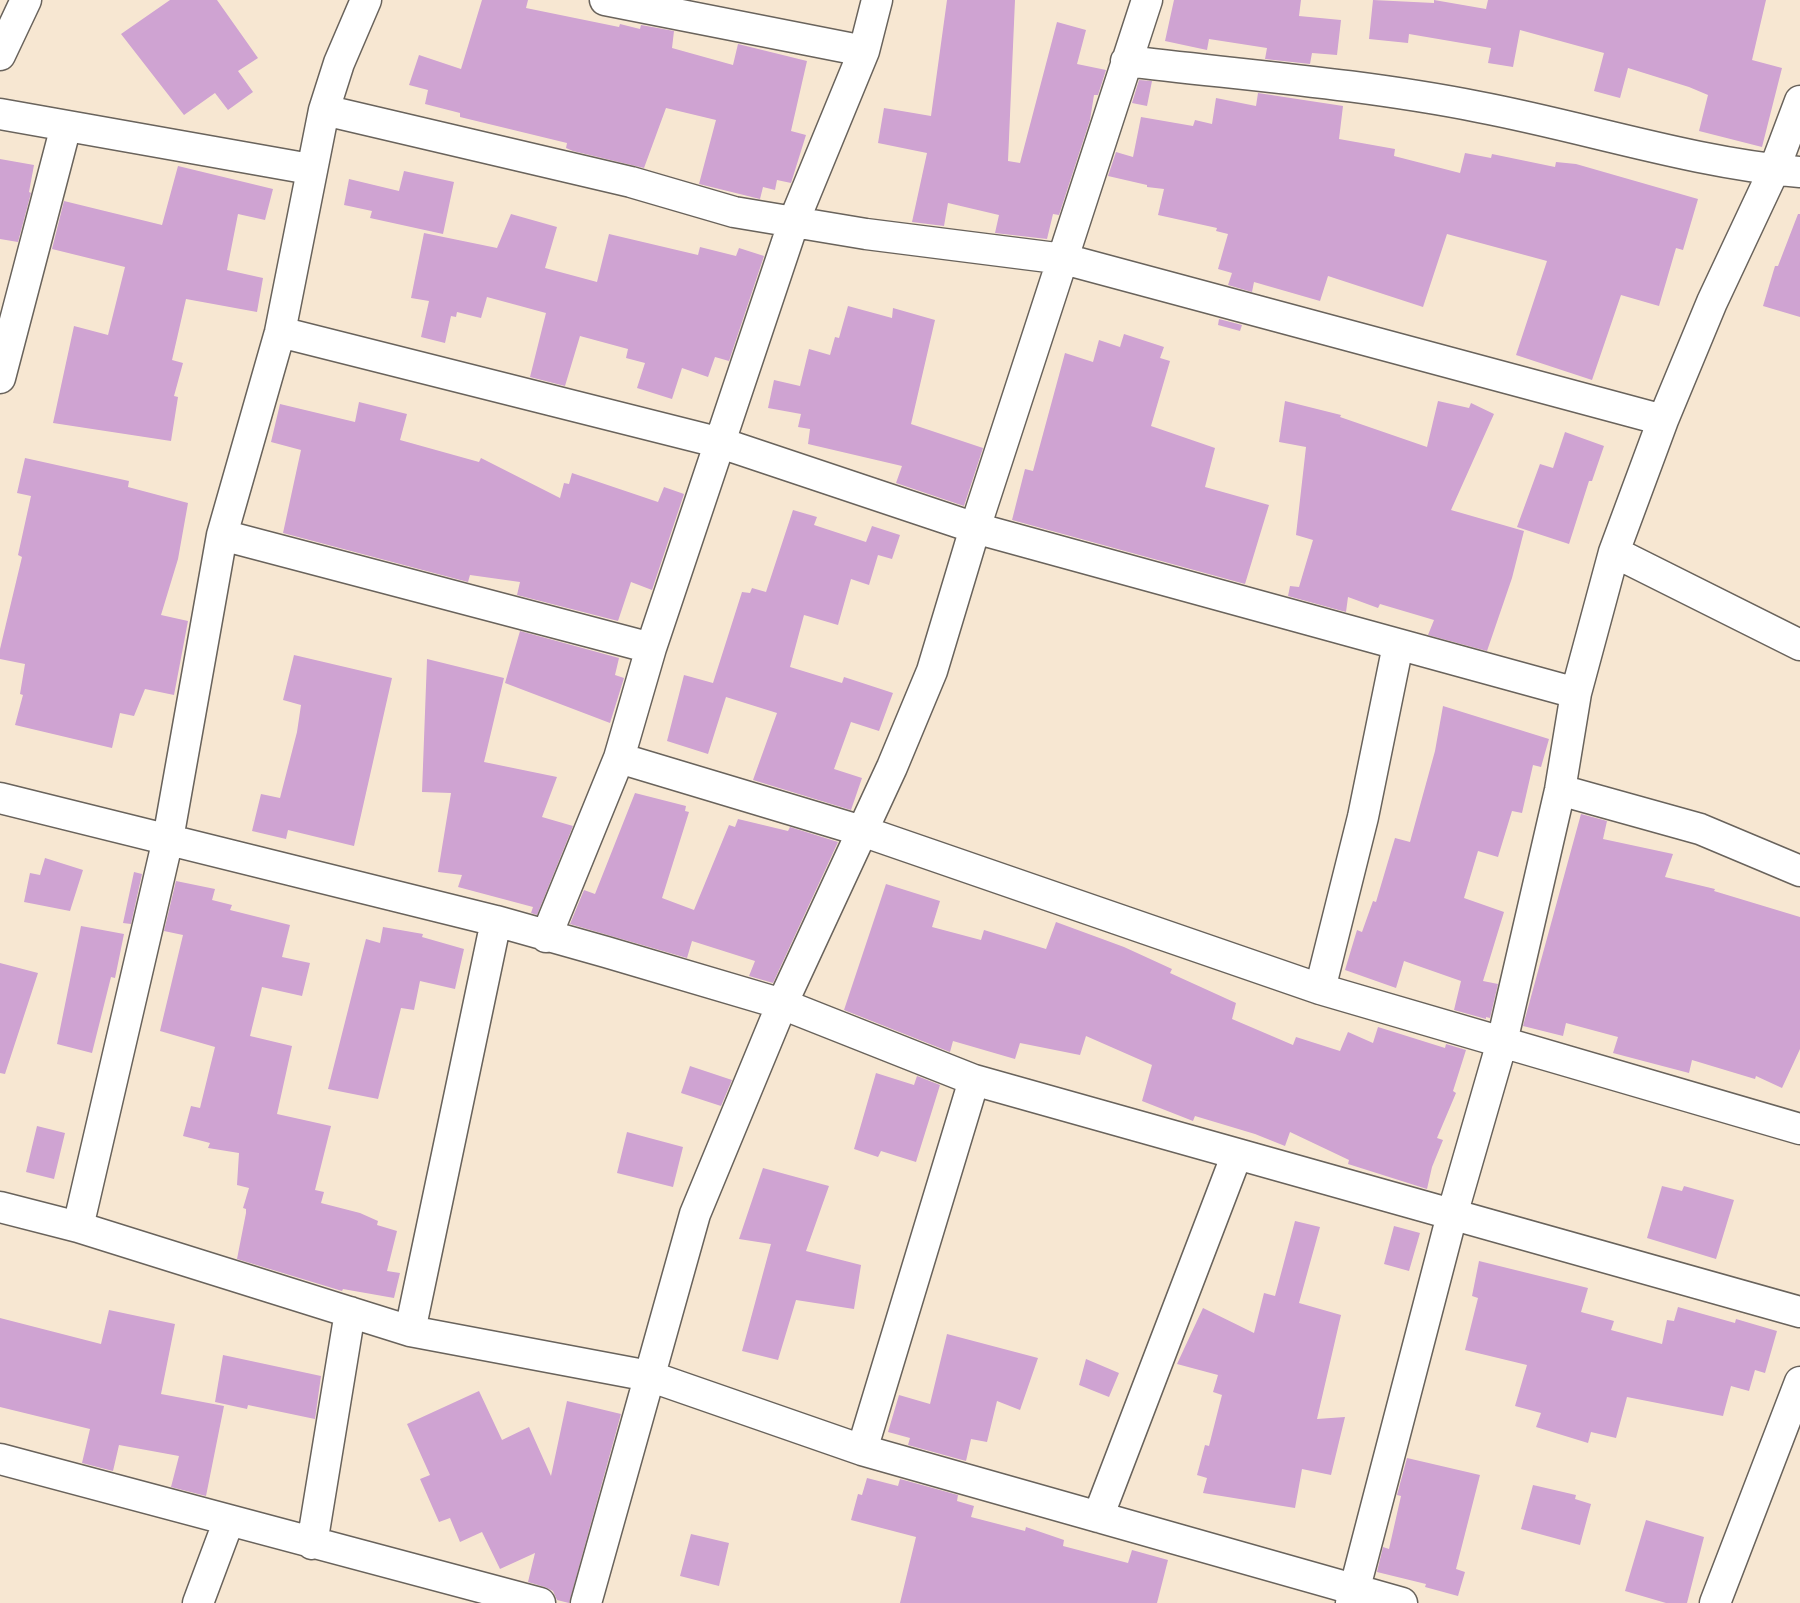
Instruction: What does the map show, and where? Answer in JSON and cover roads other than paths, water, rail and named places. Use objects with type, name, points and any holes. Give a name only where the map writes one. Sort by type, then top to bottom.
[{"type":"street","points":[[0,55],[26,0]]},
{"type":"street","points":[[78,1227],[168,839],[222,535],[280,332],[310,169],[324,110],[339,63],[366,0]]},
{"type":"street","points":[[605,0],[864,51]]},
{"type":"street","points":[[546,937],[619,758],[651,648],[794,221],[864,51],[877,0]]},
{"type":"street","points":[[586,1603],[694,1214],[782,1004],[892,767],[932,671],[975,528],[1147,0]]},
{"type":"street","points":[[1126,61],[1457,103],[1787,171]]},
{"type":"street","points":[[1353,1597],[1452,1215],[1502,1042],[1560,790],[1576,693],[1614,552],[1663,420],[1712,302],[1787,171],[1800,101]]},
{"type":"street","points":[[324,110],[631,182],[734,212],[867,234],[1064,259],[1663,420]]},
{"type":"street","points":[[0,114],[310,169]]},
{"type":"street","points":[[0,378],[66,126]]},
{"type":"street","points":[[280,332],[721,443],[975,528],[1576,693]]},
{"type":"street","points":[[222,535],[651,648]]},
{"type":"street","points":[[1614,552],[1800,645]]},
{"type":"street","points":[[1320,989],[1363,817],[1398,645]]},
{"type":"street","points":[[619,758],[862,831],[1320,989],[1800,1129]]},
{"type":"street","points":[[1560,790],[1700,829],[1800,871]]},
{"type":"street","points":[[0,798],[496,921],[546,937],[606,952],[782,1004],[974,1080],[1800,1312]]},
{"type":"street","points":[[410,1331],[496,921]]},
{"type":"street","points":[[862,1450],[974,1080]]},
{"type":"street","points":[[1098,1517],[1237,1154]]},
{"type":"street","points":[[0,1207],[78,1227],[410,1331],[649,1376],[862,1450],[1098,1517],[1353,1597],[1402,1603]]},
{"type":"street","points":[[312,1544],[350,1312]]},
{"type":"street","points":[[1716,1603],[1800,1382]]},
{"type":"street","points":[[0,1459],[540,1603]]},
{"type":"street","points":[[198,1603],[229,1520]]}]
